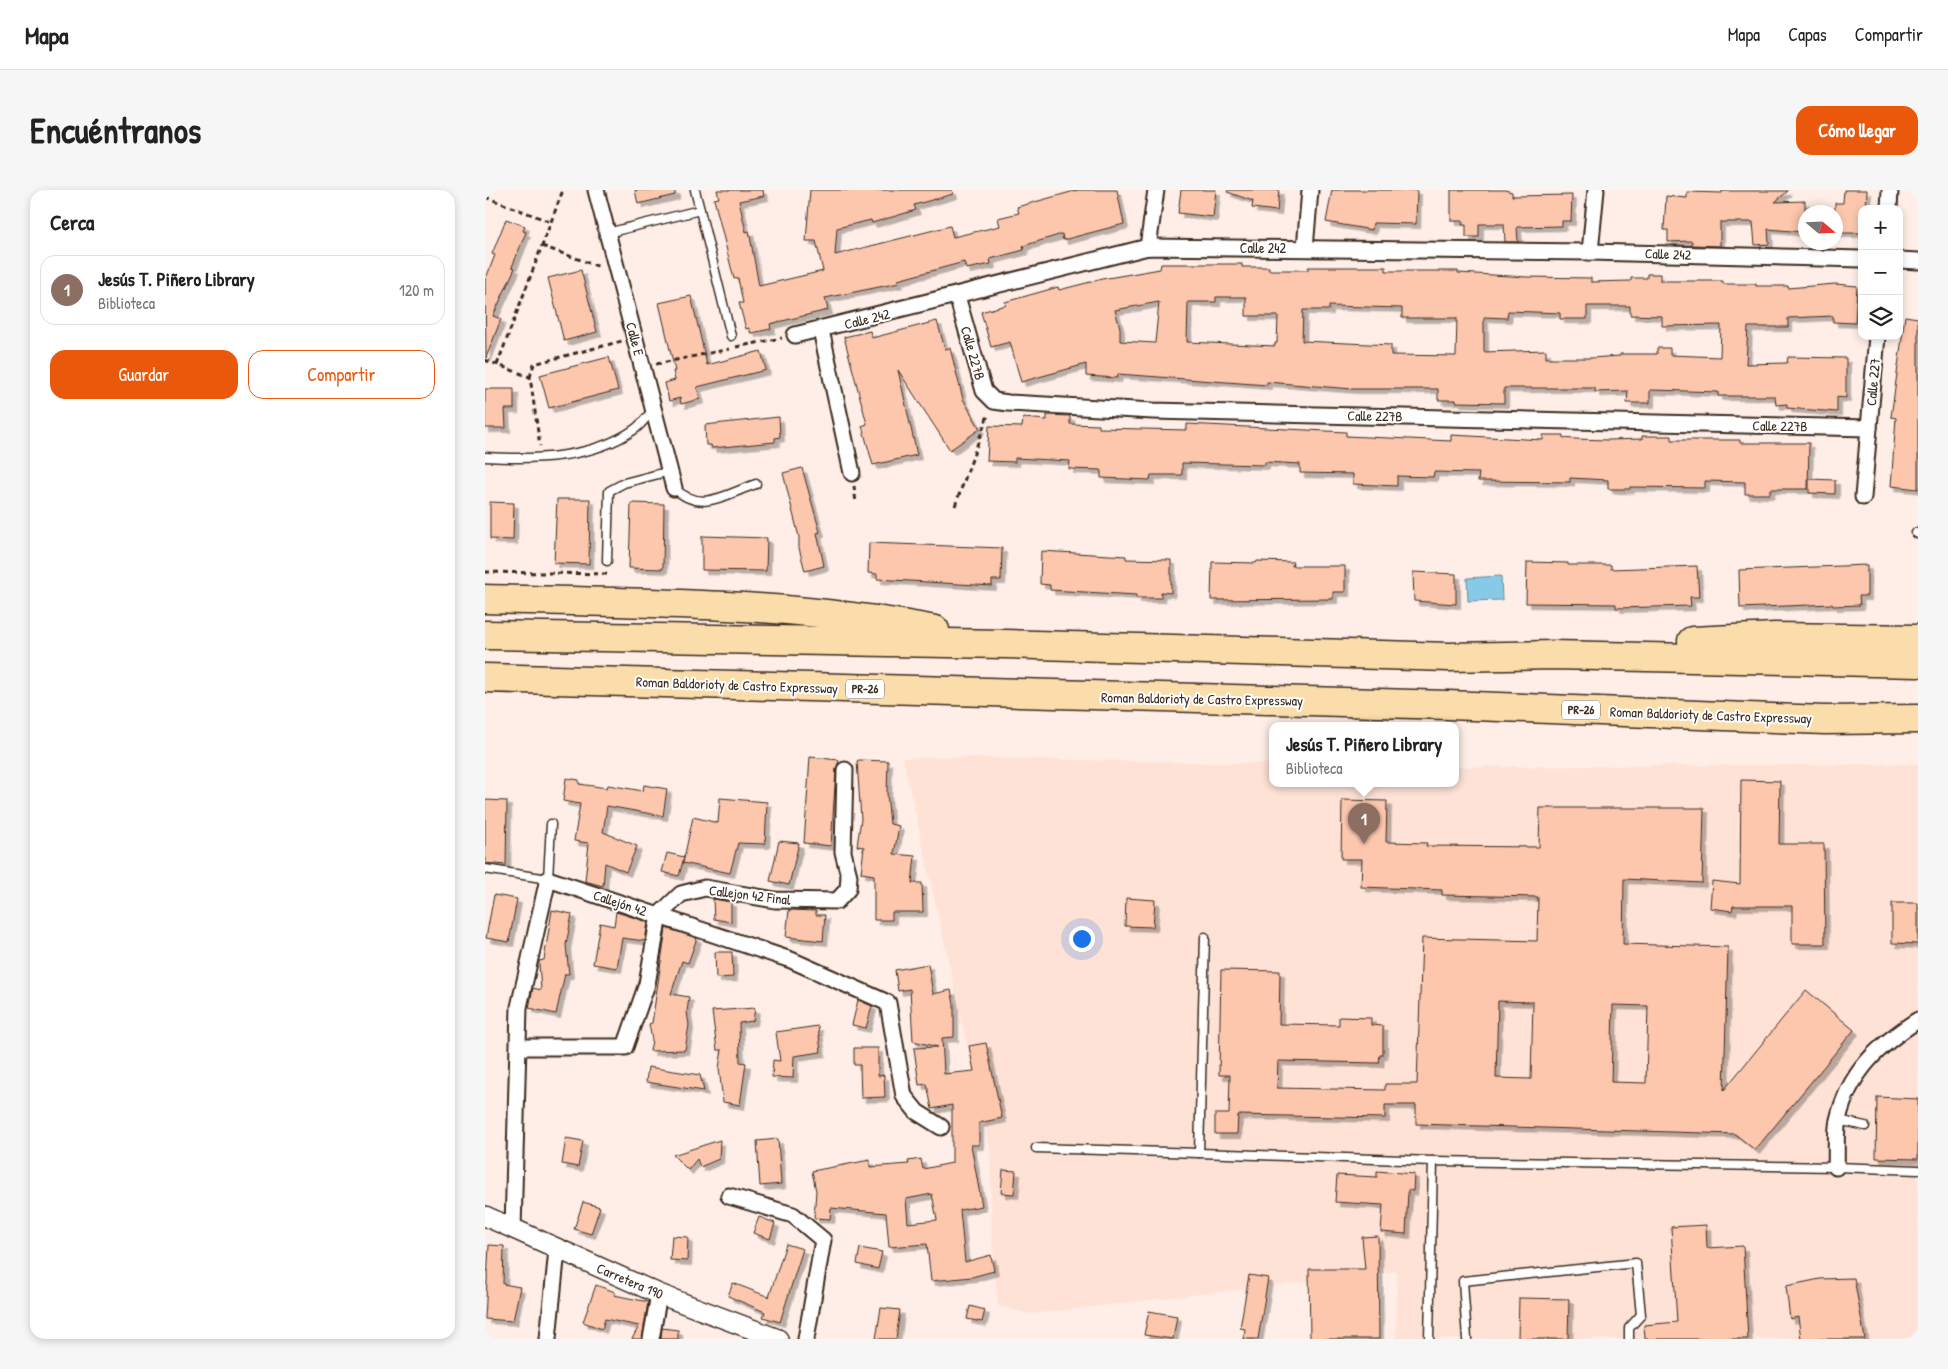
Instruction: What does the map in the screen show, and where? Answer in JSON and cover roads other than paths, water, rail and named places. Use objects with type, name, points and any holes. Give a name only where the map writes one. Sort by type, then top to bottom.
[{"type":"highway","points":[[485,599],[751,607],[895,622],[1005,644]]},
{"type":"highway","points":[[485,635],[1005,644],[1449,657],[1553,655],[1918,663]]},
{"type":"highway","points":[[1553,655],[1595,646],[1775,637],[1918,639]]},
{"type":"highway","name":"Roman Baldorioty de Castro Expressway","points":[[485,678],[1448,705],[1825,720],[1918,719]]},
{"type":"highway","points":[[485,694],[541,680]]},
{"type":"street","name":"Calle E","points":[[596,190],[675,488]]},
{"type":"street","points":[[1148,248],[1157,190]]},
{"type":"street","points":[[1305,248],[1311,190]]},
{"type":"street","points":[[1589,252],[1595,190]]},
{"type":"street","points":[[1889,205],[1891,190]]},
{"type":"street","name":"Calle 242","points":[[795,335],[1148,248],[1589,252],[1858,259]]},
{"type":"street","points":[[1903,260],[1918,261]]},
{"type":"street","name":"Calle 227B","points":[[957,296],[984,391],[994,400],[1153,411],[1869,428]]},
{"type":"street","points":[[821,330],[852,473]]},
{"type":"street","name":"Calle 227","points":[[1863,497],[1877,340]]},
{"type":"street","name":"Callejon 42 Final","points":[[659,915],[681,894],[705,888],[775,900],[837,901],[848,889],[849,876],[843,852],[845,770]]},
{"type":"street","points":[[513,1229],[519,1007],[548,879]]},
{"type":"street","name":"Callejón 42","points":[[548,879],[791,960],[887,1003],[904,1096],[917,1112],[941,1127]]},
{"type":"street","points":[[519,1047],[625,1046],[647,984],[659,915]]},
{"type":"street","points":[[1836,1166],[1838,1120],[1859,1070],[1888,1040],[1918,1020]]},
{"type":"street","points":[[729,1196],[793,1215],[823,1240],[806,1339]]},
{"type":"street","name":"Carretera 190","points":[[485,1216],[557,1250],[659,1294],[767,1337]]},
{"type":"street","points":[[548,1339],[557,1250]]},
{"type":"street","points":[[651,1339],[659,1294]]},
{"type":"lane","points":[[695,190],[731,336]]},
{"type":"lane","points":[[607,233],[700,210]]},
{"type":"lane","points":[[485,457],[541,458],[602,446],[636,428],[654,409]]},
{"type":"lane","points":[[607,560],[609,491],[624,483],[670,471]]},
{"type":"lane","points":[[675,488],[683,497],[703,503],[756,484]]},
{"type":"lane","points":[[485,869],[548,879],[551,824]]},
{"type":"lane","points":[[1199,1152],[1205,937]]},
{"type":"lane","points":[[1838,1120],[1865,1126]]},
{"type":"lane","points":[[1036,1148],[1433,1161],[1836,1166],[1918,1170]]},
{"type":"lane","points":[[1429,1339],[1433,1161]]},
{"type":"lane","points":[[1467,1339],[1463,1282],[1636,1264],[1641,1315],[1629,1328],[1629,1339]]},
{"type":"water","points":[[1501,576],[1502,600],[1468,601],[1467,578]]},
{"type":"place","name":"Jesús T. Piñero Library","points":[[1364,844]]}]
